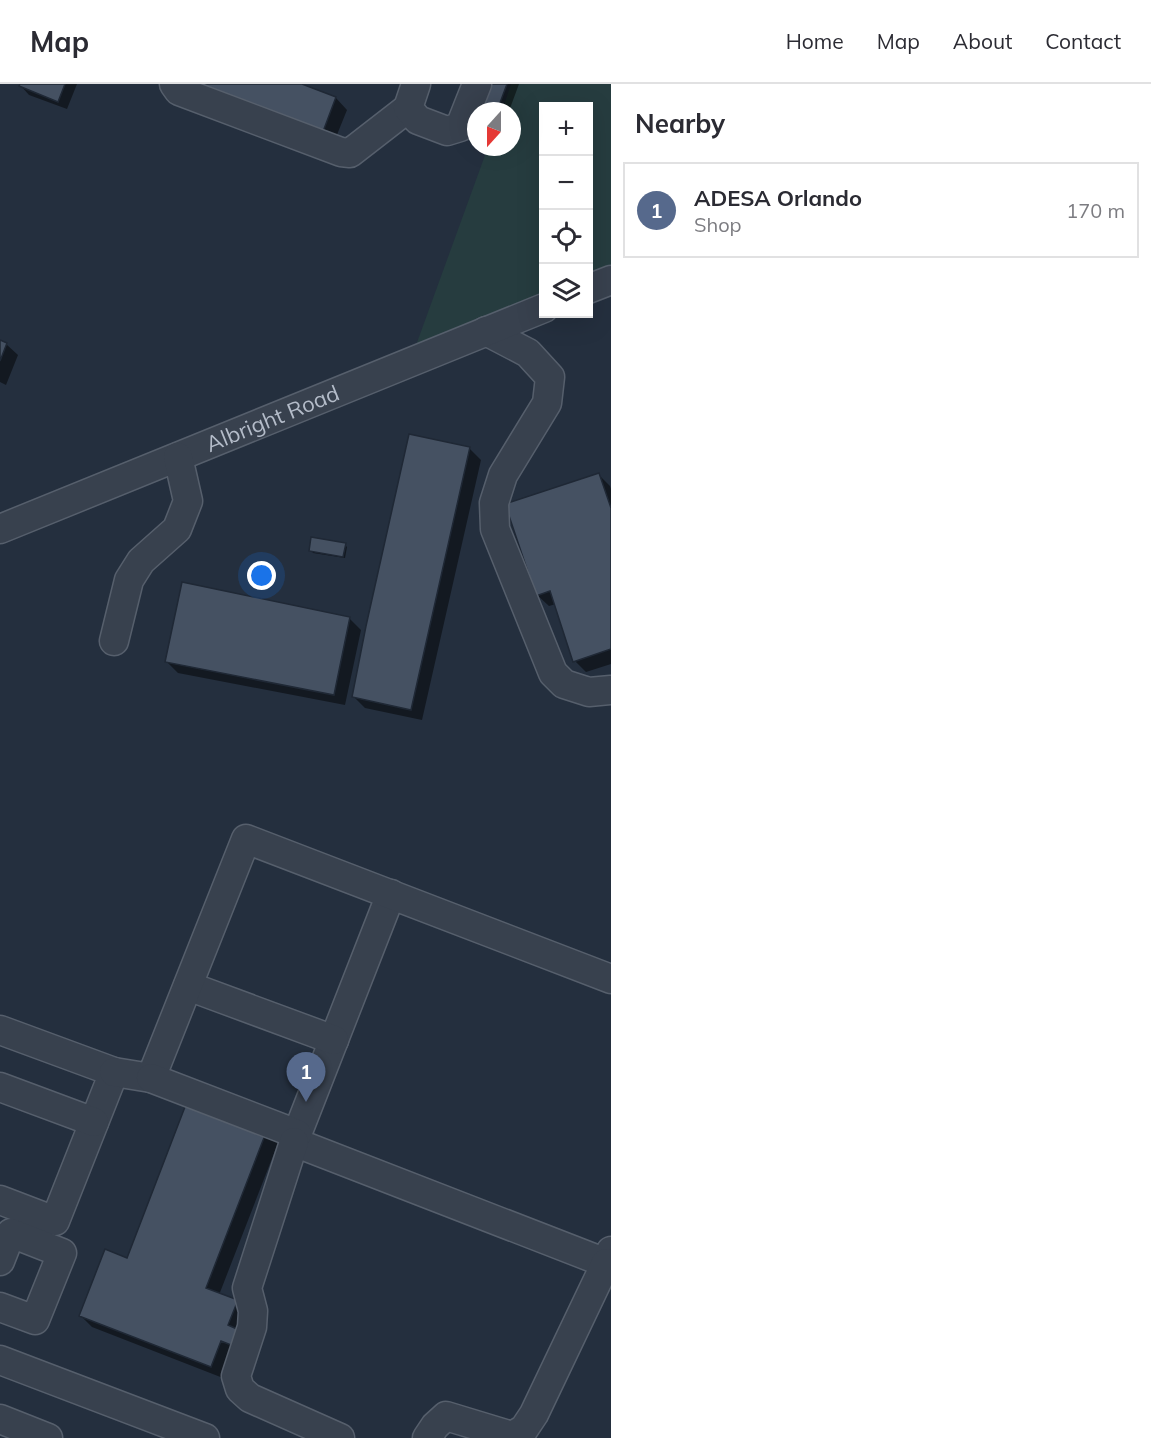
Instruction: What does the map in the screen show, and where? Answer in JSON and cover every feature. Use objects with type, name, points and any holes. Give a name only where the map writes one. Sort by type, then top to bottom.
[{"type":"street","points":[[174,84],[179,91],[341,152],[350,153],[412,96],[418,120],[447,131],[460,127],[477,84]]},
{"type":"street","points":[[593,288],[611,280]]},
{"type":"street","name":"Albright Road","points":[[0,529],[539,310]]},
{"type":"street","points":[[486,331],[528,353],[550,377],[547,403],[502,475],[494,503],[495,529],[553,673],[564,684],[589,692],[611,690]]},
{"type":"street","points":[[114,642],[129,580],[141,561],[177,529],[188,501],[178,457]]},
{"type":"street","points":[[151,1078],[246,839],[611,979]]},
{"type":"street","points":[[340,1438],[250,1398],[240,1389],[237,1376],[252,1327],[253,1311],[247,1288],[296,1138],[391,894]]},
{"type":"street","points":[[188,986],[334,1040]]},
{"type":"street","points":[[0,1029],[114,1072],[151,1078],[296,1138],[609,1257],[534,1414],[524,1429],[512,1436],[493,1434],[446,1416],[427,1438]]},
{"type":"street","points":[[0,1200],[55,1221],[114,1072]]},
{"type":"street","points":[[0,1087],[94,1122]]},
{"type":"street","points":[[0,1261],[11,1233],[62,1253],[35,1320],[0,1307]]},
{"type":"street","points":[[0,1360],[205,1438]]},
{"type":"street","points":[[0,1419],[48,1438]]},
{"type":"green space","points":[[511,84],[611,84],[611,268],[593,275],[593,102],[539,102],[539,297],[415,348],[485,156],[521,156],[521,102],[505,102]]},
{"type":"building","points":[[20,84],[65,84],[58,102],[19,86]]},
{"type":"building","points":[[190,84],[302,84],[336,97],[321,137]]},
{"type":"building","points":[[490,84],[507,84],[500,102],[483,102]]},
{"type":"building","points":[[0,340],[7,343],[0,361]]},
{"type":"building","points":[[409,434],[470,447],[411,710],[352,697]]},
{"type":"building","points":[[599,473],[611,508],[611,649],[573,662],[550,591],[536,596],[505,504]]},
{"type":"building","points":[[311,537],[346,543],[343,557],[309,551]]},
{"type":"building","points":[[182,582],[350,617],[334,695],[165,662]]},
{"type":"building","points":[[188,1099],[267,1130],[206,1288],[238,1300],[228,1325],[237,1329],[231,1345],[221,1341],[211,1367],[79,1316],[105,1249],[127,1258]]},
{"type":"place","name":"ADESA Orlando","points":[[306,1102]]}]
